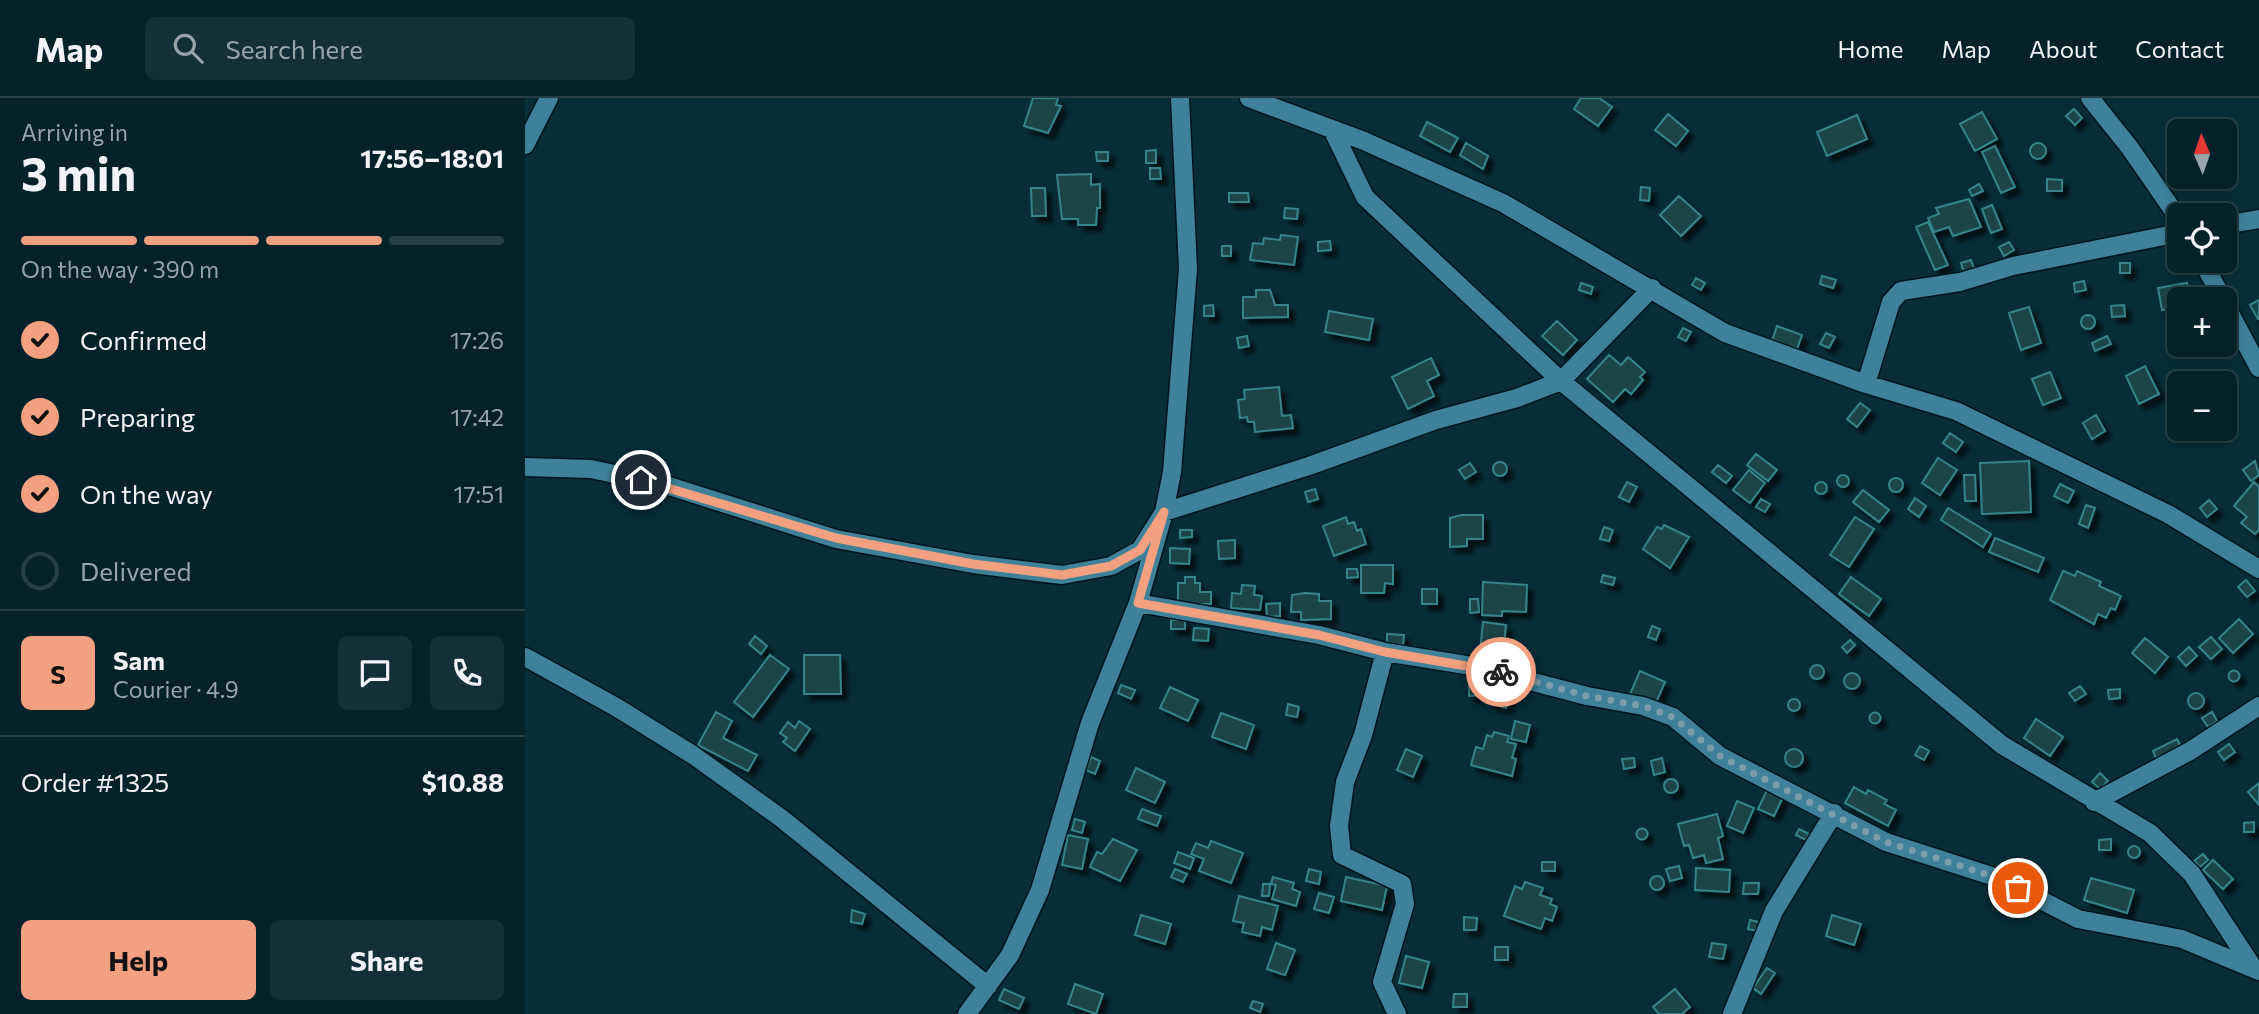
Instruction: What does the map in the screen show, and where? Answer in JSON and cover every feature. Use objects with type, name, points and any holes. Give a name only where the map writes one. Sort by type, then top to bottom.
[{"type":"street","points":[[525,145],[549,98]]},
{"type":"street","points":[[967,1014],[1010,954],[1039,890],[1090,723],[1138,603],[1164,512],[1172,472],[1188,269],[1180,98]]},
{"type":"street","points":[[1249,98],[1332,129],[1503,203],[1725,333],[1866,384],[1957,411],[2168,513],[2259,569]]},
{"type":"street","points":[[2089,98],[2130,148],[2168,203]]},
{"type":"street","points":[[1332,129],[1365,197],[1561,381],[2002,745],[2150,833],[2192,874],[2257,970]]},
{"type":"street","points":[[2237,223],[2259,219]]},
{"type":"street","points":[[1866,384],[1891,302],[1901,291],[1960,282],[2013,266],[2167,235]]},
{"type":"street","points":[[525,467],[591,469],[666,485],[836,538],[973,564],[1062,575],[1111,566],[1140,550],[1164,512],[1561,381],[1652,288]]},
{"type":"street","points":[[2237,327],[2259,368]]},
{"type":"street","points":[[1138,603],[1319,635],[1385,652],[1472,666],[1587,696],[1643,706],[1673,717],[1720,756],[1886,842],[1998,878],[2078,919],[2182,939],[2257,970]]},
{"type":"street","points":[[1385,652],[1363,735],[1345,782],[1339,826],[1342,855],[1402,884],[1405,904],[1382,982],[1397,1014]]},
{"type":"street","points":[[525,657],[616,706],[693,755],[781,818],[988,986]]},
{"type":"street","points":[[2094,802],[2190,751],[2259,706]]},
{"type":"street","points":[[1732,1014],[1774,911],[1834,813]]},
{"type":"building","points":[[1033,98],[1058,98],[1056,105],[1061,106],[1048,133],[1024,126]]},
{"type":"building","points":[[1581,98],[1599,98],[1612,107],[1598,126],[1574,109]]},
{"type":"building","points":[[2074,109],[2082,118],[2075,125],[2066,116]]},
{"type":"building","points":[[1982,112],[1997,139],[1975,151],[1960,124]]},
{"type":"building","points":[[1668,114],[1688,131],[1676,146],[1655,130]]},
{"type":"building","points":[[1857,115],[1867,139],[1827,156],[1817,132]]},
{"type":"building","points":[[1427,122],[1458,138],[1450,152],[1420,136]]},
{"type":"building","points":[[1466,143],[1488,156],[1483,169],[1460,155]]},
{"type":"building","points":[[2038,143],[2046,151],[2038,159],[2030,151]]},
{"type":"building","points":[[1995,146],[2015,187],[2001,193],[1982,152]]},
{"type":"building","points":[[1156,150],[1156,163],[1146,163],[1146,151]]},
{"type":"building","points":[[1096,152],[1108,152],[1108,161],[1097,161]]},
{"type":"building","points":[[1150,168],[1160,168],[1161,179],[1150,179]]},
{"type":"building","points":[[1091,174],[1091,185],[1100,184],[1100,208],[1097,208],[1096,225],[1078,225],[1078,219],[1062,219],[1057,175]]},
{"type":"building","points":[[2047,179],[2062,180],[2062,191],[2047,191]]},
{"type":"building","points":[[1979,184],[1983,191],[1972,196],[1969,190]]},
{"type":"building","points":[[1641,187],[1650,188],[1649,201],[1640,200]]},
{"type":"building","points":[[1031,188],[1045,188],[1046,216],[1032,216]]},
{"type":"building","points":[[1229,193],[1248,193],[1249,202],[1229,202]]},
{"type":"building","points":[[1679,196],[1701,216],[1681,236],[1660,215]]},
{"type":"building","points":[[1969,199],[1981,227],[1953,236],[1949,227],[1934,232],[1928,218],[1939,214],[1936,208]]},
{"type":"building","points":[[1992,205],[2002,229],[1991,233],[1982,209]]},
{"type":"building","points":[[1285,208],[1298,209],[1297,219],[1284,218]]},
{"type":"building","points":[[1928,222],[1948,265],[1935,270],[1916,227]]},
{"type":"building","points":[[1281,235],[1298,237],[1294,265],[1250,260],[1253,243],[1263,244],[1264,238],[1280,240]]},
{"type":"building","points":[[1330,241],[1331,250],[1318,251],[1318,242]]},
{"type":"building","points":[[2009,242],[2014,250],[2004,256],[1999,247]]},
{"type":"building","points":[[1222,246],[1231,246],[1231,256],[1222,256]]},
{"type":"building","points":[[1971,260],[1975,272],[1965,275],[1961,263]]},
{"type":"building","points":[[2120,263],[2130,263],[2130,273],[2120,273]]},
{"type":"building","points":[[1822,276],[1836,280],[1833,288],[1820,284]]},
{"type":"building","points":[[1696,278],[1705,283],[1701,290],[1692,285]]},
{"type":"building","points":[[2084,281],[2086,290],[2075,292],[2074,283]]},
{"type":"building","points":[[1581,283],[1593,287],[1591,294],[1579,290]]},
{"type":"building","points":[[2187,283],[2188,287],[2167,287],[2167,309],[2162,310],[2158,288]]},
{"type":"building","points":[[1256,290],[1270,290],[1275,305],[1288,305],[1288,317],[1243,318],[1243,297],[1256,297]]},
{"type":"building","points":[[2259,300],[2259,319],[2258,319],[2250,305]]},
{"type":"building","points":[[1213,305],[1214,316],[1204,316],[1204,306]]},
{"type":"building","points":[[2124,305],[2125,316],[2112,317],[2111,306]]},
{"type":"building","points":[[2029,307],[2041,343],[2021,350],[2009,313]]},
{"type":"building","points":[[1329,311],[1373,319],[1369,340],[1325,332]]},
{"type":"building","points":[[2088,315],[2093,317],[2093,327],[2088,329],[2083,327],[2081,322],[2083,317]]},
{"type":"building","points":[[1557,321],[1577,340],[1563,355],[1542,336]]},
{"type":"building","points":[[1777,326],[1802,335],[1797,349],[1772,341]]},
{"type":"building","points":[[1683,328],[1691,332],[1686,341],[1678,337]]},
{"type":"building","points":[[1826,333],[1835,337],[1829,348],[1820,344]]},
{"type":"building","points":[[1247,336],[1249,346],[1239,348],[1237,338]]},
{"type":"building","points":[[2107,336],[2111,344],[2095,351],[2092,343]]},
{"type":"building","points":[[1609,355],[1621,365],[1628,357],[1645,372],[1640,377],[1643,380],[1631,394],[1625,389],[1613,402],[1587,379]]},
{"type":"building","points":[[1431,358],[1439,375],[1427,381],[1434,396],[1408,409],[1392,377]]},
{"type":"building","points":[[2145,366],[2159,394],[2139,404],[2126,376]]},
{"type":"building","points":[[2050,372],[2061,398],[2043,405],[2032,379]]},
{"type":"building","points":[[1279,387],[1282,416],[1291,415],[1293,428],[1255,432],[1254,422],[1248,422],[1247,417],[1240,418],[1238,400],[1245,399],[1244,390]]},
{"type":"building","points":[[1860,403],[1870,410],[1857,427],[1847,419]]},
{"type":"building","points":[[2096,415],[2105,431],[2092,439],[2083,423]]},
{"type":"building","points":[[1950,433],[1963,442],[1956,452],[1943,443]]},
{"type":"building","points":[[1756,454],[1777,470],[1768,481],[1747,465]]},
{"type":"building","points":[[1938,458],[1957,470],[1940,495],[1922,483]]},
{"type":"building","points":[[2029,461],[2031,512],[1982,514],[1980,463]]},
{"type":"building","points":[[2255,461],[2259,475],[2251,481],[2243,470]]},
{"type":"building","points":[[1497,462],[1503,462],[1507,469],[1503,476],[1497,476],[1493,472],[1493,466]]},
{"type":"building","points":[[1470,463],[1476,472],[1465,479],[1459,470]]},
{"type":"building","points":[[1718,465],[1732,476],[1726,483],[1712,472]]},
{"type":"building","points":[[1749,470],[1765,483],[1750,503],[1733,490]]},
{"type":"building","points":[[1843,475],[1849,481],[1843,487],[1837,481]]},
{"type":"building","points":[[1964,475],[1975,475],[1976,501],[1965,501]]},
{"type":"building","points":[[1893,478],[1899,478],[1903,485],[1899,492],[1893,492],[1889,488],[1889,482]]},
{"type":"building","points":[[1627,482],[1637,487],[1629,502],[1619,497]]},
{"type":"building","points":[[1821,482],[1827,488],[1821,494],[1815,488]]},
{"type":"building","points":[[2254,482],[2259,487],[2259,530],[2255,534],[2241,523],[2247,517],[2234,506]]},
{"type":"building","points":[[2060,484],[2074,491],[2068,503],[2054,496]]},
{"type":"building","points":[[1315,489],[1318,499],[1308,502],[1305,492]]},
{"type":"building","points":[[1863,490],[1889,510],[1879,522],[1853,502]]},
{"type":"building","points":[[1915,498],[1926,506],[1919,517],[1908,509]]},
{"type":"building","points":[[1761,499],[1770,504],[1765,512],[1756,507]]},
{"type":"building","points":[[2209,500],[2217,509],[2207,517],[2200,508]]},
{"type":"building","points":[[2086,505],[2095,508],[2088,528],[2079,524]]},
{"type":"building","points":[[1948,508],[1991,534],[1983,547],[1941,520]]},
{"type":"building","points":[[1483,515],[1483,539],[1467,539],[1467,546],[1450,547],[1450,518]]},
{"type":"building","points":[[1346,517],[1348,524],[1354,522],[1357,531],[1361,529],[1366,544],[1334,556],[1323,526]]},
{"type":"building","points":[[1855,517],[1874,529],[1849,567],[1830,555]]},
{"type":"building","points":[[1664,525],[1689,537],[1670,568],[1643,549],[1657,527],[1662,529]]},
{"type":"building","points":[[1604,527],[1613,530],[1609,541],[1600,539]]},
{"type":"building","points":[[1180,530],[1192,530],[1192,537],[1180,538]]},
{"type":"building","points":[[1995,538],[2044,558],[2038,572],[1989,552]]},
{"type":"building","points":[[1235,540],[1235,558],[1219,559],[1218,541]]},
{"type":"building","points":[[1170,548],[1190,549],[1189,564],[1170,563]]},
{"type":"building","points":[[1361,565],[1393,565],[1393,584],[1385,583],[1384,593],[1361,593]]},
{"type":"building","points":[[1347,569],[1357,569],[1358,577],[1347,578]]},
{"type":"building","points":[[2063,571],[2075,576],[2077,571],[2101,582],[2099,586],[2121,596],[2115,610],[2111,608],[2106,618],[2098,614],[2094,624],[2050,600]]},
{"type":"building","points":[[1603,575],[1615,578],[1613,585],[1601,582]]},
{"type":"building","points":[[1185,577],[1195,577],[1195,583],[1200,583],[1200,592],[1211,592],[1211,604],[1178,604],[1178,583],[1185,583]]},
{"type":"building","points":[[1851,577],[1881,599],[1869,616],[1839,594]]},
{"type":"building","points":[[2246,580],[2255,591],[2247,597],[2238,587]]},
{"type":"building","points":[[1483,582],[1527,585],[1526,612],[1502,611],[1502,616],[1482,615]]},
{"type":"building","points":[[1242,585],[1255,586],[1254,595],[1262,596],[1260,610],[1231,608],[1232,593],[1241,594]]},
{"type":"building","points":[[1422,589],[1437,589],[1437,604],[1422,604]]},
{"type":"building","points":[[1319,594],[1319,601],[1331,601],[1331,619],[1301,620],[1301,612],[1291,612],[1292,595]]},
{"type":"building","points":[[1470,599],[1478,599],[1479,612],[1470,613]]},
{"type":"building","points":[[1280,603],[1280,616],[1267,617],[1266,604]]},
{"type":"building","points":[[2239,619],[2253,634],[2233,653],[2219,638]]},
{"type":"building","points":[[1171,620],[1185,620],[1185,629],[1171,629]]},
{"type":"building","points":[[1483,622],[1506,625],[1503,655],[1480,652]]},
{"type":"building","points":[[1652,626],[1660,629],[1656,640],[1648,637]]},
{"type":"building","points":[[1194,628],[1209,629],[1208,641],[1193,640]]},
{"type":"building","points":[[1387,634],[1404,635],[1403,645],[1387,644]]},
{"type":"building","points":[[755,636],[767,646],[761,654],[749,644]]},
{"type":"building","points":[[2211,637],[2222,649],[2211,659],[2199,647]]},
{"type":"building","points":[[2145,638],[2168,657],[2155,673],[2132,653]]},
{"type":"building","points":[[1850,640],[1855,645],[1847,653],[1842,647]]},
{"type":"building","points":[[2189,647],[2197,656],[2186,666],[2178,657]]},
{"type":"building","points":[[770,655],[789,669],[753,717],[734,702]]},
{"type":"building","points":[[804,655],[840,655],[841,694],[804,694]]},
{"type":"building","points":[[1817,665],[1822,667],[1822,677],[1817,679],[1812,677],[1810,672],[1812,667]]},
{"type":"building","points":[[2234,670],[2240,676],[2234,682],[2228,676]]},
{"type":"building","points":[[1640,671],[1665,682],[1655,705],[1630,694]]},
{"type":"building","points":[[1849,673],[1855,673],[1860,681],[1858,687],[1849,689],[1844,684],[1844,678]]},
{"type":"building","points":[[1121,685],[1135,690],[1131,699],[1118,693]]},
{"type":"building","points":[[1469,686],[1480,686],[1480,695],[1469,696]]},
{"type":"building","points":[[2080,686],[2086,694],[2075,701],[2069,693]]},
{"type":"building","points":[[1170,687],[1198,700],[1188,721],[1160,708]]},
{"type":"building","points":[[2120,689],[2120,698],[2109,699],[2108,690]]},
{"type":"building","points":[[1491,690],[1510,696],[1506,708],[1487,702]]},
{"type":"building","points":[[2196,693],[2204,701],[2196,709],[2188,701]]},
{"type":"building","points":[[1794,699],[1800,705],[1794,711],[1788,705]]},
{"type":"building","points":[[1288,704],[1299,707],[1297,717],[1286,715]]},
{"type":"building","points":[[716,712],[732,721],[723,738],[757,755],[748,771],[698,745]]},
{"type":"building","points":[[1875,712],[1881,718],[1875,724],[1869,718]]},
{"type":"building","points":[[2212,712],[2217,721],[2208,727],[2202,718]]},
{"type":"building","points":[[1221,713],[1254,725],[1246,749],[1212,737]]},
{"type":"building","points":[[2036,719],[2063,737],[2050,756],[2024,738]]},
{"type":"building","points":[[799,721],[810,729],[795,751],[783,742],[787,738],[780,733],[788,722],[795,728]]},
{"type":"building","points":[[1515,721],[1530,725],[1526,742],[1511,739]]},
{"type":"building","points":[[1494,732],[1509,736],[1507,742],[1516,744],[1512,758],[1516,759],[1512,776],[1471,765],[1476,747],[1483,749],[1487,735],[1492,737]]},
{"type":"building","points":[[2177,739],[2183,751],[2158,763],[2153,751]]},
{"type":"building","points":[[2229,744],[2235,752],[2224,760],[2218,752]]},
{"type":"building","points":[[1920,746],[1929,751],[1924,760],[1915,755]]},
{"type":"building","points":[[1406,749],[1422,756],[1413,777],[1397,770]]},
{"type":"building","points":[[1794,749],[1800,752],[1803,758],[1800,764],[1794,767],[1788,764],[1785,758],[1788,752]]},
{"type":"building","points":[[1091,757],[1100,761],[1095,774],[1086,770]]},
{"type":"building","points":[[1634,758],[1635,767],[1624,769],[1622,759]]},
{"type":"building","points":[[1662,758],[1665,772],[1654,775],[1651,761]]},
{"type":"building","points":[[1136,768],[1165,782],[1155,803],[1126,790]]},
{"type":"building","points":[[2100,773],[2108,781],[2100,789],[2092,782]]},
{"type":"building","points":[[1668,779],[1674,779],[1678,786],[1674,793],[1668,793],[1664,789],[1664,783]]},
{"type":"building","points":[[2259,783],[2259,805],[2248,792]]},
{"type":"building","points":[[1854,787],[1866,794],[1868,790],[1887,800],[1884,804],[1896,810],[1888,826],[1845,803]]},
{"type":"building","points":[[1767,790],[1783,797],[1774,816],[1758,809]]},
{"type":"building","points":[[1737,801],[1754,808],[1743,833],[1727,826]]},
{"type":"building","points":[[1142,809],[1161,816],[1157,826],[1138,819]]},
{"type":"building","points":[[1717,814],[1723,836],[1718,838],[1723,859],[1706,863],[1704,855],[1693,858],[1689,845],[1684,846],[1678,824]]},
{"type":"building","points":[[1075,819],[1085,822],[1082,833],[1072,830]]},
{"type":"building","points":[[2254,822],[2254,832],[2244,832],[2244,823]]},
{"type":"building","points":[[1642,828],[1648,834],[1642,840],[1636,834]]},
{"type":"building","points":[[1799,829],[1809,834],[1806,840],[1796,835]]},
{"type":"building","points":[[1068,835],[1088,839],[1082,869],[1062,865]]},
{"type":"building","points":[[1113,839],[1137,850],[1120,881],[1090,867],[1097,852],[1102,854]]},
{"type":"building","points":[[2111,839],[2111,850],[2099,850],[2099,840]]},
{"type":"building","points":[[1211,841],[1243,853],[1231,883],[1199,871],[1204,859],[1191,854],[1196,843],[1208,848]]},
{"type":"building","points":[[2134,846],[2140,852],[2134,858],[2128,852]]},
{"type":"building","points":[[1178,852],[1194,858],[1190,869],[1174,863]]},
{"type":"building","points":[[2203,854],[2208,860],[2200,867],[2194,861]]},
{"type":"building","points":[[2213,860],[2233,879],[2223,889],[2203,870]]},
{"type":"building","points":[[1542,862],[1555,862],[1555,871],[1542,871]]},
{"type":"building","points":[[1679,866],[1682,878],[1670,881],[1666,869]]},
{"type":"building","points":[[1696,868],[1730,870],[1729,892],[1695,890]]},
{"type":"building","points":[[1175,869],[1187,874],[1183,882],[1171,877]]},
{"type":"building","points":[[1309,869],[1321,872],[1319,884],[1306,881]]},
{"type":"building","points":[[1657,876],[1662,878],[1662,888],[1657,890],[1652,888],[1650,883],[1652,878]]},
{"type":"building","points":[[1273,877],[1294,883],[1292,889],[1300,892],[1296,906],[1272,899],[1276,885],[1271,884]]},
{"type":"building","points":[[1346,877],[1387,886],[1382,910],[1341,901]]},
{"type":"building","points":[[2091,878],[2134,890],[2127,913],[2084,900]]},
{"type":"building","points":[[1525,882],[1543,888],[1540,895],[1552,899],[1550,904],[1557,907],[1552,921],[1545,918],[1541,929],[1504,916],[1515,886],[1522,889]]},
{"type":"building","points":[[1744,883],[1759,883],[1758,894],[1743,894]]},
{"type":"building","points":[[1263,884],[1270,884],[1269,896],[1262,896]]},
{"type":"building","points":[[1319,893],[1334,897],[1329,913],[1314,909]]},
{"type":"building","points":[[1239,896],[1278,906],[1272,930],[1262,927],[1260,936],[1242,932],[1244,923],[1233,921]]},
{"type":"building","points":[[852,910],[865,914],[862,924],[851,922]]},
{"type":"building","points":[[1141,915],[1171,924],[1165,944],[1135,935]]},
{"type":"building","points":[[1832,915],[1861,924],[1854,945],[1826,936]]},
{"type":"building","points":[[1464,917],[1477,918],[1476,930],[1464,930]]},
{"type":"building","points":[[1750,920],[1759,922],[1757,931],[1748,929]]},
{"type":"building","points":[[1276,943],[1295,950],[1285,975],[1267,969]]},
{"type":"building","points":[[1712,943],[1726,945],[1723,959],[1709,957]]},
{"type":"building","points":[[1495,947],[1508,947],[1508,960],[1495,960]]},
{"type":"building","points":[[1406,956],[1429,962],[1422,988],[1399,983]]},
{"type":"building","points":[[1767,968],[1775,973],[1761,994],[1753,988]]},
{"type":"building","points":[[1075,984],[1103,994],[1096,1014],[1068,1004]]},
{"type":"building","points":[[1004,989],[1024,998],[1019,1009],[999,1000]]},
{"type":"building","points":[[1675,989],[1690,1007],[1682,1014],[1659,1014],[1653,1007]]},
{"type":"building","points":[[1454,994],[1467,994],[1467,1007],[1453,1007]]},
{"type":"building","points":[[1253,1001],[1263,1004],[1260,1012],[1250,1008]]},
{"type":"way so far","points":[[1501,672],[1587,696],[1643,706],[1673,717],[1720,756],[1805,797],[1886,842],[1998,878],[2018,888]]},
{"type":"route","points":[[641,480],[666,485],[836,538],[973,564],[1062,575],[1111,566],[1140,550],[1164,512],[1138,603],[1268,625],[1385,652],[1501,672]]}]
